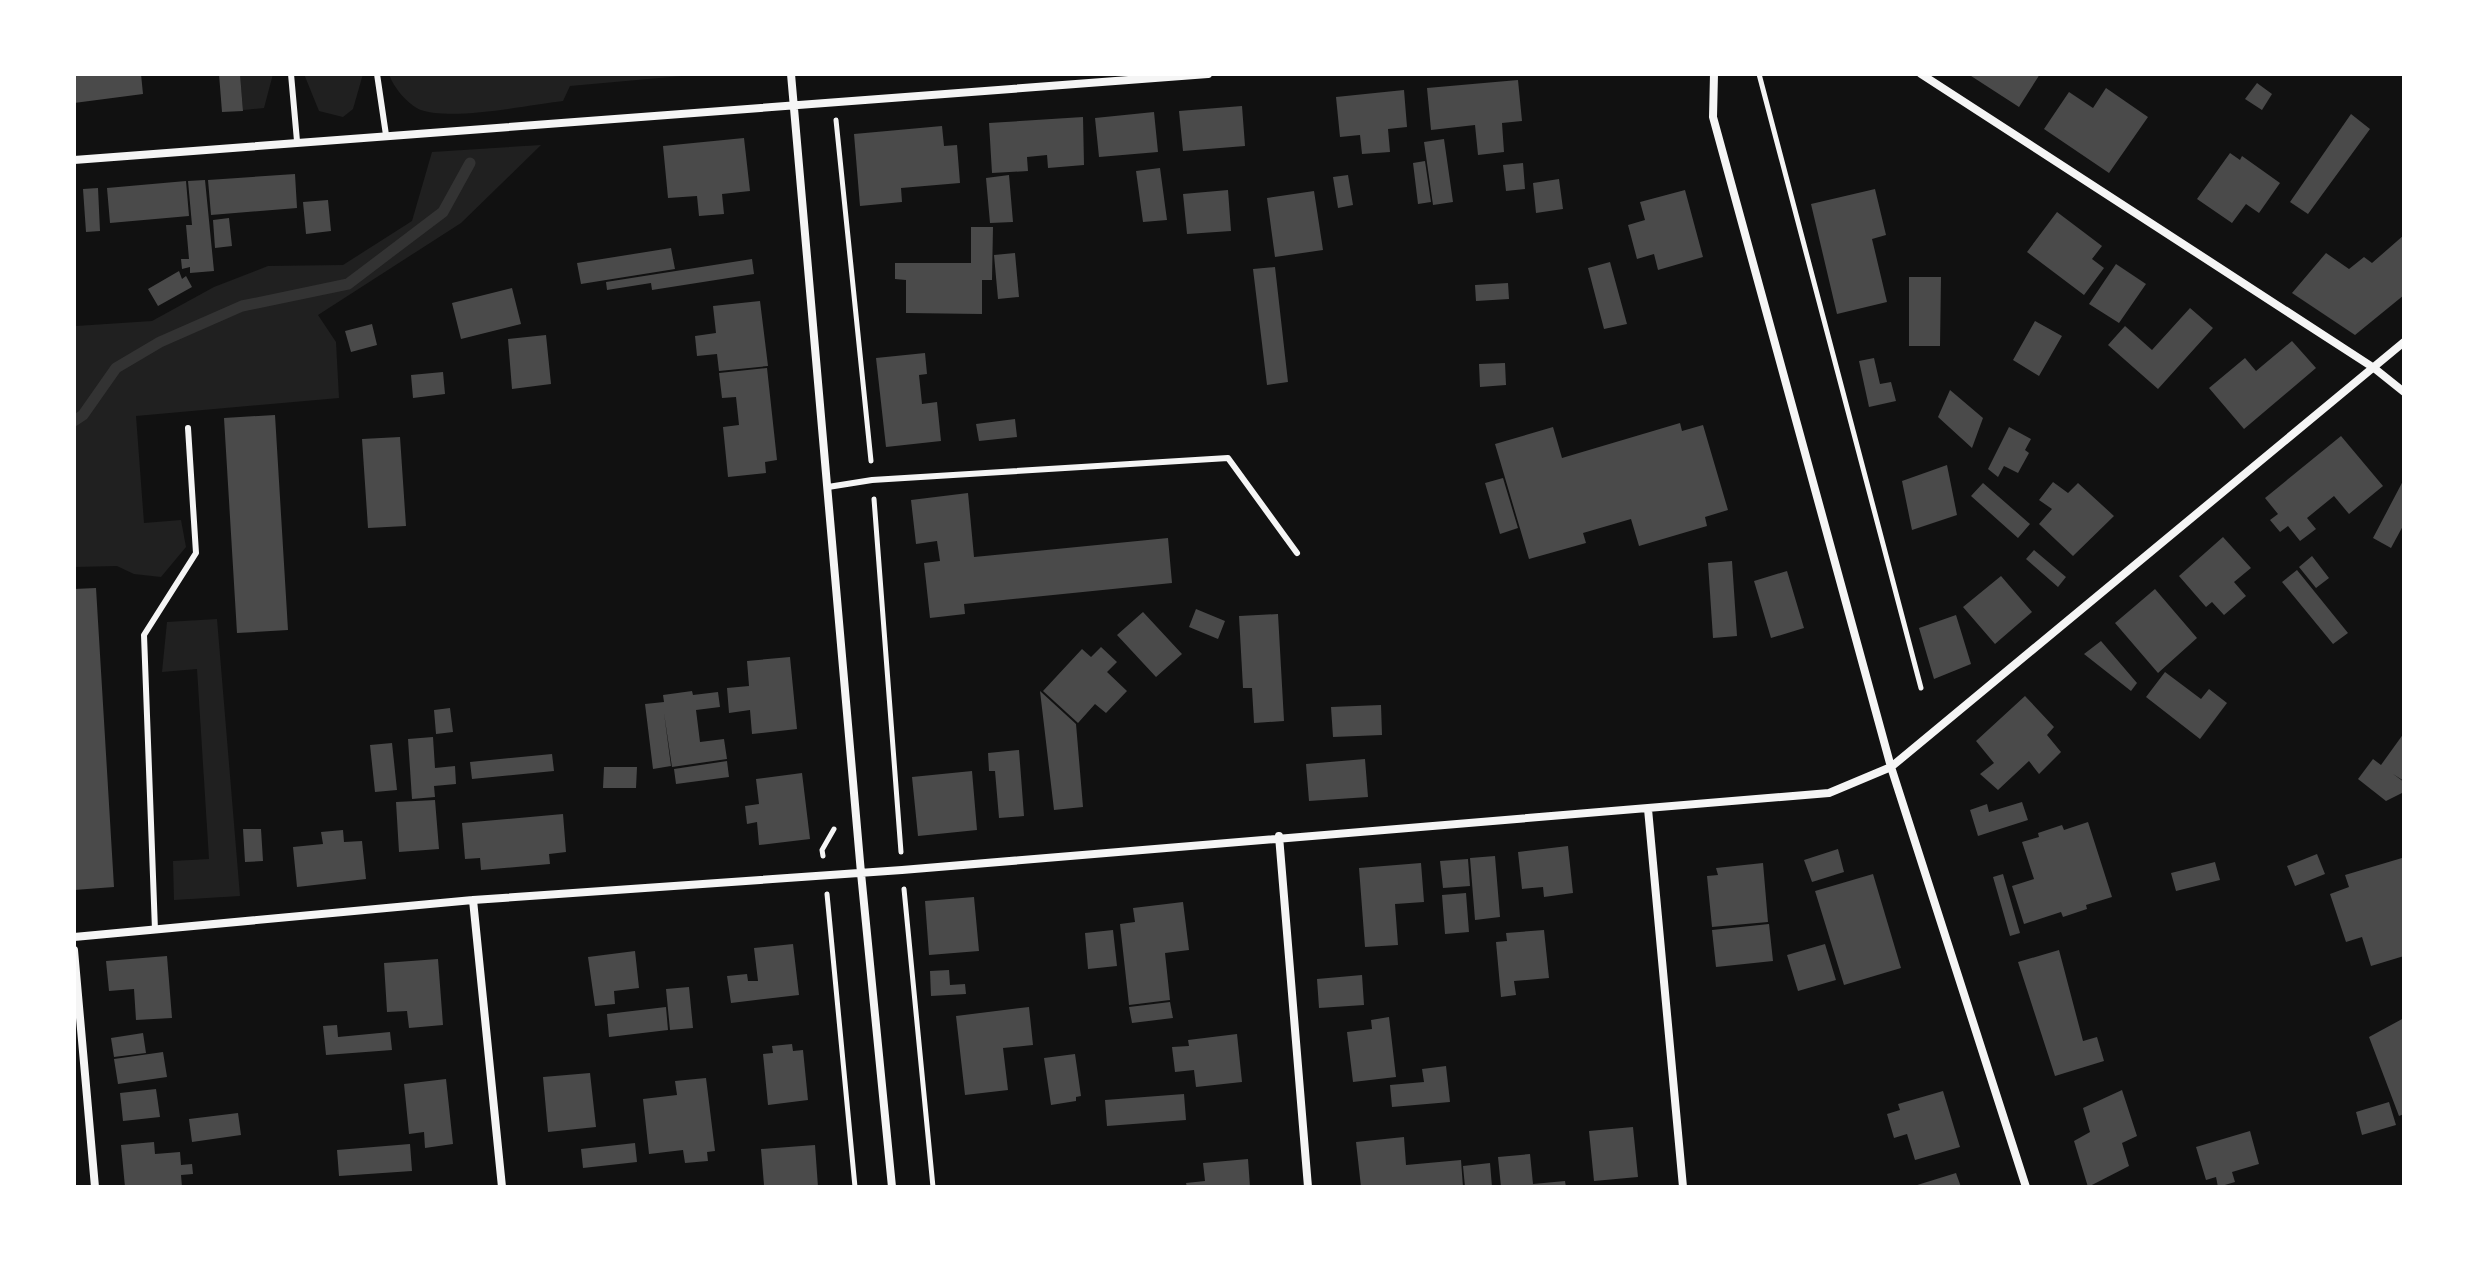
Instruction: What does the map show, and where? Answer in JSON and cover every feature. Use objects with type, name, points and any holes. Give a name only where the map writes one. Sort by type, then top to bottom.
[{"type":"street","points":[[791,74],[861,873],[892,1187]]},
{"type":"street","points":[[74,160],[1208,74]]},
{"type":"street","points":[[1714,74],[1713,117],[1891,767],[2026,1187]]},
{"type":"street","points":[[1921,74],[2374,368],[2404,392]]},
{"type":"street","points":[[74,937],[473,900],[902,870],[1279,836],[1829,793],[1891,767],[2404,342]]},
{"type":"street","points":[[1648,809],[1683,1187]]},
{"type":"street","points":[[1279,836],[1308,1187]]},
{"type":"street","points":[[473,900],[502,1187]]},
{"type":"street","points":[[74,950],[95,1187]]},
{"type":"lane","points":[[291,74],[297,141]]},
{"type":"lane","points":[[377,74],[386,135]]},
{"type":"lane","points":[[155,930],[144,635],[196,553],[188,428]]},
{"type":"lane","points":[[828,487],[872,480],[1228,458],[1297,553]]},
{"type":"path","points":[[1759,74],[1921,688]]},
{"type":"path","points":[[834,104],[872,480],[902,870],[933,1187]]},
{"type":"path","points":[[837,815],[822,850],[855,1187]]},
{"type":"shaded area","points":[[240,74],[273,74],[264,108],[243,110]]},
{"type":"shaded area","points":[[304,74],[363,74],[353,109],[343,117],[319,111]]},
{"type":"shaded area","points":[[389,74],[704,74],[570,86],[563,101],[452,114],[416,108],[402,95]]},
{"type":"shaded area","points":[[541,145],[461,223],[318,315],[336,342],[339,398],[136,416],[144,523],[181,520],[186,547],[161,577],[134,574],[117,566],[74,567],[76,326],[152,321],[214,287],[268,266],[343,265],[412,221],[432,152]]},
{"type":"shaded area","points":[[217,619],[240,896],[174,900],[173,861],[209,859],[197,669],[162,672],[167,622]]},
{"type":"building","points":[[74,74],[141,74],[143,94],[74,103]]},
{"type":"building","points":[[219,74],[240,74],[243,111],[222,112]]},
{"type":"building","points":[[1968,74],[2040,74],[2019,107]]},
{"type":"building","points":[[1518,80],[1522,121],[1502,123],[1504,152],[1478,155],[1475,125],[1431,130],[1427,88]]},
{"type":"building","points":[[2257,83],[2272,94],[2262,110],[2245,99]]},
{"type":"building","points":[[2106,88],[2148,117],[2109,173],[2044,129],[2069,92],[2093,108]]},
{"type":"building","points":[[1404,90],[1407,127],[1388,129],[1390,152],[1362,154],[1360,135],[1340,137],[1336,97]]},
{"type":"building","points":[[1242,106],[1245,146],[1183,151],[1179,111]]},
{"type":"building","points":[[1154,112],[1158,152],[1099,157],[1095,118]]},
{"type":"building","points":[[2351,114],[2370,129],[2308,214],[2290,202]]},
{"type":"building","points":[[1083,117],[1084,165],[1048,168],[1047,155],[1027,157],[1028,171],[992,173],[989,123]]},
{"type":"building","points":[[942,126],[944,146],[957,145],[960,183],[901,188],[902,202],[860,206],[854,134]]},
{"type":"building","points":[[744,138],[750,191],[722,194],[724,214],[699,216],[697,196],[668,198],[663,146]]},
{"type":"building","points":[[1444,139],[1453,202],[1433,205],[1424,142]]},
{"type":"building","points":[[2230,153],[2240,160],[2242,156],[2280,183],[2259,213],[2246,204],[2232,223],[2197,199]]},
{"type":"building","points":[[1425,161],[1431,202],[1418,204],[1413,163]]},
{"type":"building","points":[[1523,163],[1525,189],[1506,191],[1503,165]]},
{"type":"building","points":[[1160,168],[1167,220],[1143,222],[1136,171]]},
{"type":"building","points":[[295,174],[297,208],[211,215],[208,180]]},
{"type":"building","points":[[1009,175],[1013,222],[990,223],[986,178]]},
{"type":"building","points":[[1348,175],[1353,205],[1338,208],[1333,177]]},
{"type":"building","points":[[1559,179],[1563,209],[1536,213],[1533,183]]},
{"type":"building","points":[[205,180],[214,271],[190,273],[190,267],[182,269],[181,259],[189,259],[186,225],[192,225],[188,181]]},
{"type":"building","points":[[186,181],[189,216],[110,223],[107,188]]},
{"type":"building","points":[[98,188],[100,231],[86,232],[83,189]]},
{"type":"building","points":[[1875,189],[1886,235],[1872,239],[1887,302],[1837,314],[1811,204]]},
{"type":"building","points":[[1228,190],[1231,231],[1187,234],[1183,194]]},
{"type":"building","points":[[1685,190],[1703,257],[1658,270],[1654,254],[1637,259],[1628,225],[1645,220],[1640,202]]},
{"type":"building","points":[[1314,191],[1323,250],[1275,257],[1267,198]]},
{"type":"building","points":[[328,200],[331,231],[306,234],[303,202]]},
{"type":"building","points":[[2057,212],[2102,246],[2092,259],[2104,268],[2084,295],[2027,252]]},
{"type":"building","points":[[229,218],[232,246],[215,248],[213,220]]},
{"type":"building","points":[[971,227],[993,227],[992,280],[982,280],[982,314],[906,313],[906,280],[895,279],[895,263],[971,263]]},
{"type":"building","points":[[2404,235],[2404,295],[2355,335],[2292,293],[2326,253],[2349,269],[2364,257],[2372,263]]},
{"type":"building","points":[[671,248],[675,269],[581,284],[577,263]]},
{"type":"building","points":[[1015,253],[1019,297],[998,299],[994,255]]},
{"type":"building","points":[[752,259],[754,274],[652,290],[651,283],[607,290],[606,282]]},
{"type":"building","points":[[1610,262],[1627,324],[1604,329],[1588,268]]},
{"type":"building","points":[[2116,264],[2146,284],[2119,323],[2089,304]]},
{"type":"building","points":[[1275,267],[1288,382],[1267,385],[1253,269]]},
{"type":"building","points":[[179,271],[182,279],[186,276],[192,287],[158,306],[148,289]]},
{"type":"building","points":[[1909,277],[1941,277],[1940,346],[1909,346]]},
{"type":"building","points":[[1508,283],[1509,299],[1476,301],[1475,285]]},
{"type":"building","points":[[512,288],[521,324],[461,339],[452,303]]},
{"type":"building","points":[[760,301],[768,366],[719,371],[717,354],[697,356],[695,336],[716,333],[713,306]]},
{"type":"building","points":[[2190,308],[2213,328],[2158,389],[2108,345],[2125,326],[2152,350]]},
{"type":"building","points":[[2035,321],[2062,336],[2039,376],[2013,360]]},
{"type":"building","points":[[372,324],[377,345],[351,352],[345,331]]},
{"type":"building","points":[[546,335],[551,384],[512,389],[508,339]]},
{"type":"building","points":[[2292,341],[2316,368],[2244,429],[2209,388],[2245,358],[2256,371]]},
{"type":"building","points":[[925,353],[927,374],[919,375],[922,404],[937,402],[941,441],[886,447],[876,358]]},
{"type":"building","points":[[1874,358],[1880,384],[1891,382],[1896,401],[1869,407],[1859,361]]},
{"type":"building","points":[[1505,363],[1506,385],[1480,387],[1479,364]]},
{"type":"building","points":[[767,368],[777,460],[765,462],[766,473],[728,477],[723,427],[739,425],[736,397],[722,398],[719,373]]},
{"type":"building","points":[[443,372],[445,394],[413,398],[411,375]]},
{"type":"building","points":[[1950,390],[1983,418],[1972,448],[1938,417]]},
{"type":"building","points":[[275,415],[288,630],[237,633],[224,418]]},
{"type":"building","points":[[1015,419],[1017,437],[979,441],[976,424]]},
{"type":"building","points":[[1680,423],[1682,431],[1703,425],[1728,510],[1705,517],[1707,526],[1639,546],[1631,519],[1583,533],[1586,543],[1529,559],[1495,444],[1553,427],[1562,458]]},
{"type":"building","points":[[2009,427],[2031,439],[2025,450],[2029,453],[2018,473],[2004,466],[1998,477],[1988,469]]},
{"type":"building","points":[[2341,436],[2383,486],[2349,514],[2334,496],[2307,518],[2316,529],[2300,541],[2288,526],[2280,532],[2270,520],[2278,514],[2265,498]]},
{"type":"building","points":[[400,437],[406,526],[368,528],[362,439]]},
{"type":"building","points":[[1947,465],[1957,515],[1912,530],[1902,481]]},
{"type":"building","points":[[1503,478],[1518,528],[1500,534],[1485,483]]},
{"type":"building","points":[[2404,479],[2404,524],[2391,548],[2373,538]]},
{"type":"building","points":[[2053,482],[2068,493],[2078,483],[2114,516],[2073,556],[2039,524],[2052,509],[2039,500]]},
{"type":"building","points":[[1983,483],[2030,524],[2018,538],[1971,496]]},
{"type":"building","points":[[968,493],[974,557],[1168,538],[1172,583],[964,604],[965,614],[930,618],[924,563],[940,561],[937,541],[916,544],[911,500]]},
{"type":"building","points":[[2223,537],[2251,568],[2234,582],[2246,596],[2224,615],[2212,602],[2206,607],[2179,576]]},
{"type":"building","points":[[2034,550],[2066,577],[2058,587],[2026,559]]},
{"type":"building","points":[[2312,556],[2329,578],[2316,588],[2299,567]]},
{"type":"building","points":[[1732,561],[1737,636],[1713,638],[1708,563]]},
{"type":"building","points":[[2297,570],[2348,633],[2333,644],[2282,582]]},
{"type":"building","points":[[1787,571],[1804,628],[1771,638],[1754,581]]},
{"type":"building","points":[[2001,576],[2032,612],[1995,644],[1963,607]]},
{"type":"building","points":[[96,588],[114,887],[74,890],[74,589]]},
{"type":"building","points":[[2155,589],[2197,638],[2158,673],[2115,623]]},
{"type":"building","points":[[1196,609],[1225,621],[1218,639],[1189,627]]},
{"type":"building","points":[[1143,612],[1182,654],[1156,677],[1117,635]]},
{"type":"building","points":[[1278,614],[1284,721],[1254,723],[1252,688],[1243,688],[1239,616]]},
{"type":"building","points":[[1956,615],[1971,664],[1934,679],[1919,628]]},
{"type":"building","points":[[2101,641],[2137,683],[2131,691],[2084,654]]},
{"type":"building","points":[[1101,647],[1117,662],[1107,672],[1127,691],[1106,713],[1095,704],[1078,723],[1043,691],[1082,649],[1091,657]]},
{"type":"building","points":[[790,657],[797,729],[752,734],[750,710],[729,713],[727,688],[749,686],[747,661]]},
{"type":"building","points":[[2165,672],[2201,699],[2209,689],[2227,703],[2200,739],[2146,697]]},
{"type":"building","points":[[692,691],[693,695],[718,692],[720,707],[696,710],[700,742],[724,739],[727,759],[672,767],[664,713],[671,766],[653,769],[645,704],[664,702],[663,695]]},
{"type":"building","points":[[1040,691],[1076,724],[1083,807],[1054,810]]},
{"type":"building","points":[[2025,696],[2054,727],[2047,735],[2061,752],[2039,774],[2029,761],[1998,790],[1980,774],[1994,763],[1976,741]]},
{"type":"building","points":[[1381,705],[1382,735],[1333,737],[1331,707]]},
{"type":"building","points":[[450,708],[453,732],[436,734],[434,710]]},
{"type":"building","points":[[2404,733],[2404,781],[2393,774],[2404,782],[2404,792],[2386,801],[2358,779],[2373,759],[2381,765]]},
{"type":"building","points":[[433,737],[435,768],[455,766],[456,784],[434,786],[435,797],[412,799],[408,739]]},
{"type":"building","points":[[392,743],[397,790],[375,792],[370,745]]},
{"type":"building","points":[[1019,750],[1024,816],[999,818],[995,771],[989,771],[988,753]]},
{"type":"building","points":[[552,754],[554,771],[472,779],[470,762]]},
{"type":"building","points":[[1365,759],[1368,797],[1309,801],[1306,764]]},
{"type":"building","points":[[727,761],[729,777],[676,784],[674,769]]},
{"type":"building","points":[[604,767],[637,767],[636,788],[603,788]]},
{"type":"building","points":[[972,771],[977,830],[918,836],[912,777]]},
{"type":"building","points":[[802,773],[810,839],[759,845],[757,822],[747,824],[745,806],[759,804],[756,779]]},
{"type":"building","points":[[435,800],[439,849],[399,852],[396,802]]},
{"type":"building","points":[[2022,802],[2028,820],[1978,836],[1970,810],[1987,804],[1989,812]]},
{"type":"building","points":[[563,814],[566,852],[549,854],[550,864],[481,870],[480,858],[465,859],[462,823]]},
{"type":"building","points":[[2088,822],[2112,897],[2086,905],[2087,909],[2063,917],[2061,912],[2024,924],[2012,886],[2034,879],[2022,842],[2062,825],[2064,830]]},
{"type":"building","points":[[243,829],[261,829],[263,861],[245,862]]},
{"type":"building","points":[[343,830],[344,842],[362,841],[366,879],[297,887],[293,847],[323,844],[321,832]]},
{"type":"building","points":[[1568,846],[1573,893],[1544,897],[1543,887],[1522,889],[1518,852]]},
{"type":"building","points":[[1838,849],[1844,872],[1812,882],[1804,860]]},
{"type":"building","points":[[2317,854],[2325,874],[2295,886],[2287,866]]},
{"type":"building","points":[[1495,856],[1500,917],[1475,920],[1470,858]]},
{"type":"building","points":[[2402,858],[2404,956],[2371,966],[2362,937],[2346,942],[2330,894],[2349,887],[2345,875]]},
{"type":"building","points":[[1468,859],[1470,886],[1443,888],[1440,861]]},
{"type":"building","points":[[2215,862],[2220,880],[2176,891],[2171,873]]},
{"type":"building","points":[[1421,863],[1424,902],[1395,904],[1398,945],[1365,947],[1359,868]]},
{"type":"building","points":[[1763,863],[1768,922],[1712,927],[1707,876],[1718,875],[1716,868]]},
{"type":"building","points":[[1873,874],[1901,968],[1844,985],[1815,891]]},
{"type":"building","points":[[2003,874],[2020,933],[2010,936],[1993,877]]},
{"type":"building","points":[[1466,893],[1469,932],[1445,934],[1442,895]]},
{"type":"building","points":[[974,897],[979,951],[929,955],[925,901]]},
{"type":"building","points":[[1183,902],[1189,950],[1165,953],[1170,1000],[1129,1005],[1120,924],[1135,922],[1133,908]]},
{"type":"building","points":[[1769,924],[1773,961],[1716,967],[1712,930]]},
{"type":"building","points":[[1113,930],[1117,966],[1088,969],[1085,933]]},
{"type":"building","points":[[1544,930],[1549,978],[1514,981],[1516,995],[1501,997],[1496,942],[1507,941],[1506,933]]},
{"type":"building","points":[[793,944],[799,995],[731,1003],[727,976],[747,974],[748,981],[758,981],[754,948]]},
{"type":"building","points":[[1825,944],[1836,980],[1798,991],[1787,955]]},
{"type":"building","points":[[2059,950],[2083,1041],[2097,1037],[2104,1061],[2055,1076],[2018,962]]},
{"type":"building","points":[[635,951],[639,988],[614,991],[615,1004],[595,1006],[588,957]]},
{"type":"building","points":[[167,956],[172,1018],[136,1020],[134,989],[109,991],[106,961]]},
{"type":"building","points":[[438,959],[443,1025],[409,1028],[407,1011],[387,1012],[384,963]]},
{"type":"building","points":[[949,970],[950,985],[965,984],[966,994],[931,996],[930,971]]},
{"type":"building","points":[[1362,975],[1364,1005],[1319,1008],[1317,979]]},
{"type":"building","points":[[689,987],[693,1028],[670,1030],[666,989]]},
{"type":"building","points":[[1170,1002],[1173,1018],[1132,1023],[1129,1007]]},
{"type":"building","points":[[666,1007],[668,1030],[609,1037],[607,1014]]},
{"type":"building","points":[[1029,1007],[1033,1045],[1003,1048],[1008,1090],[965,1095],[956,1016]]},
{"type":"building","points":[[1389,1017],[1396,1077],[1353,1082],[1347,1032],[1372,1029],[1371,1020]]},
{"type":"building","points":[[2404,1018],[2404,1114],[2399,1116],[2369,1037]]},
{"type":"building","points":[[337,1025],[338,1037],[390,1032],[392,1050],[326,1055],[323,1026]]},
{"type":"building","points":[[143,1033],[146,1053],[114,1057],[111,1038]]},
{"type":"building","points":[[1237,1034],[1242,1082],[1196,1087],[1194,1070],[1175,1072],[1172,1047],[1189,1046],[1188,1040]]},
{"type":"building","points":[[792,1044],[793,1051],[803,1050],[808,1100],[768,1105],[763,1054],[773,1053],[772,1046]]},
{"type":"building","points":[[163,1052],[167,1077],[118,1084],[114,1059]]},
{"type":"building","points":[[1075,1054],[1081,1096],[1076,1097],[1076,1101],[1051,1105],[1044,1058]]},
{"type":"building","points":[[1446,1066],[1450,1102],[1392,1107],[1390,1085],[1424,1082],[1422,1069]]},
{"type":"building","points":[[590,1073],[596,1127],[548,1132],[543,1077]]},
{"type":"building","points":[[706,1078],[715,1151],[707,1152],[708,1161],[685,1163],[683,1150],[649,1154],[643,1099],[677,1095],[675,1081]]},
{"type":"building","points":[[446,1079],[453,1144],[425,1148],[424,1132],[409,1134],[404,1084]]},
{"type":"building","points":[[156,1089],[160,1117],[123,1121],[120,1093]]},
{"type":"building","points":[[2122,1090],[2137,1136],[2122,1143],[2129,1166],[2088,1187],[2074,1141],[2090,1132],[2083,1108]]},
{"type":"building","points":[[1943,1091],[1960,1147],[1915,1160],[1907,1134],[1894,1138],[1887,1114],[1900,1110],[1898,1104]]},
{"type":"building","points":[[1184,1094],[1186,1120],[1107,1126],[1105,1100]]},
{"type":"building","points":[[2389,1102],[2396,1125],[2362,1135],[2356,1112]]},
{"type":"building","points":[[238,1113],[241,1135],[192,1142],[189,1119]]},
{"type":"building","points":[[1633,1127],[1638,1177],[1594,1181],[1589,1131]]},
{"type":"building","points":[[2250,1131],[2259,1164],[2232,1172],[2235,1182],[2218,1187],[2216,1177],[2206,1180],[2196,1147]]},
{"type":"building","points":[[1404,1137],[1406,1165],[1461,1160],[1463,1187],[1361,1187],[1356,1142]]},
{"type":"building","points":[[154,1142],[155,1154],[180,1152],[181,1165],[192,1164],[193,1174],[181,1175],[182,1187],[125,1187],[121,1145]]},
{"type":"building","points":[[635,1143],[637,1162],[583,1168],[581,1149]]},
{"type":"building","points":[[410,1144],[412,1171],[339,1176],[337,1150]]},
{"type":"building","points":[[815,1145],[818,1187],[764,1185],[761,1149]]},
{"type":"building","points":[[1530,1154],[1533,1184],[1565,1181],[1566,1187],[1501,1187],[1498,1157]]},
{"type":"building","points":[[1248,1159],[1250,1187],[1187,1187],[1186,1183],[1205,1181],[1203,1163]]},
{"type":"building","points":[[1490,1163],[1492,1187],[1465,1187],[1463,1166]]},
{"type":"building","points":[[1956,1173],[1961,1187],[1914,1187],[1914,1186]]},
{"type":"waterway","points":[[74,421],[83,415],[116,368],[160,342],[242,306],[348,284],[443,212],[470,163]]}]
